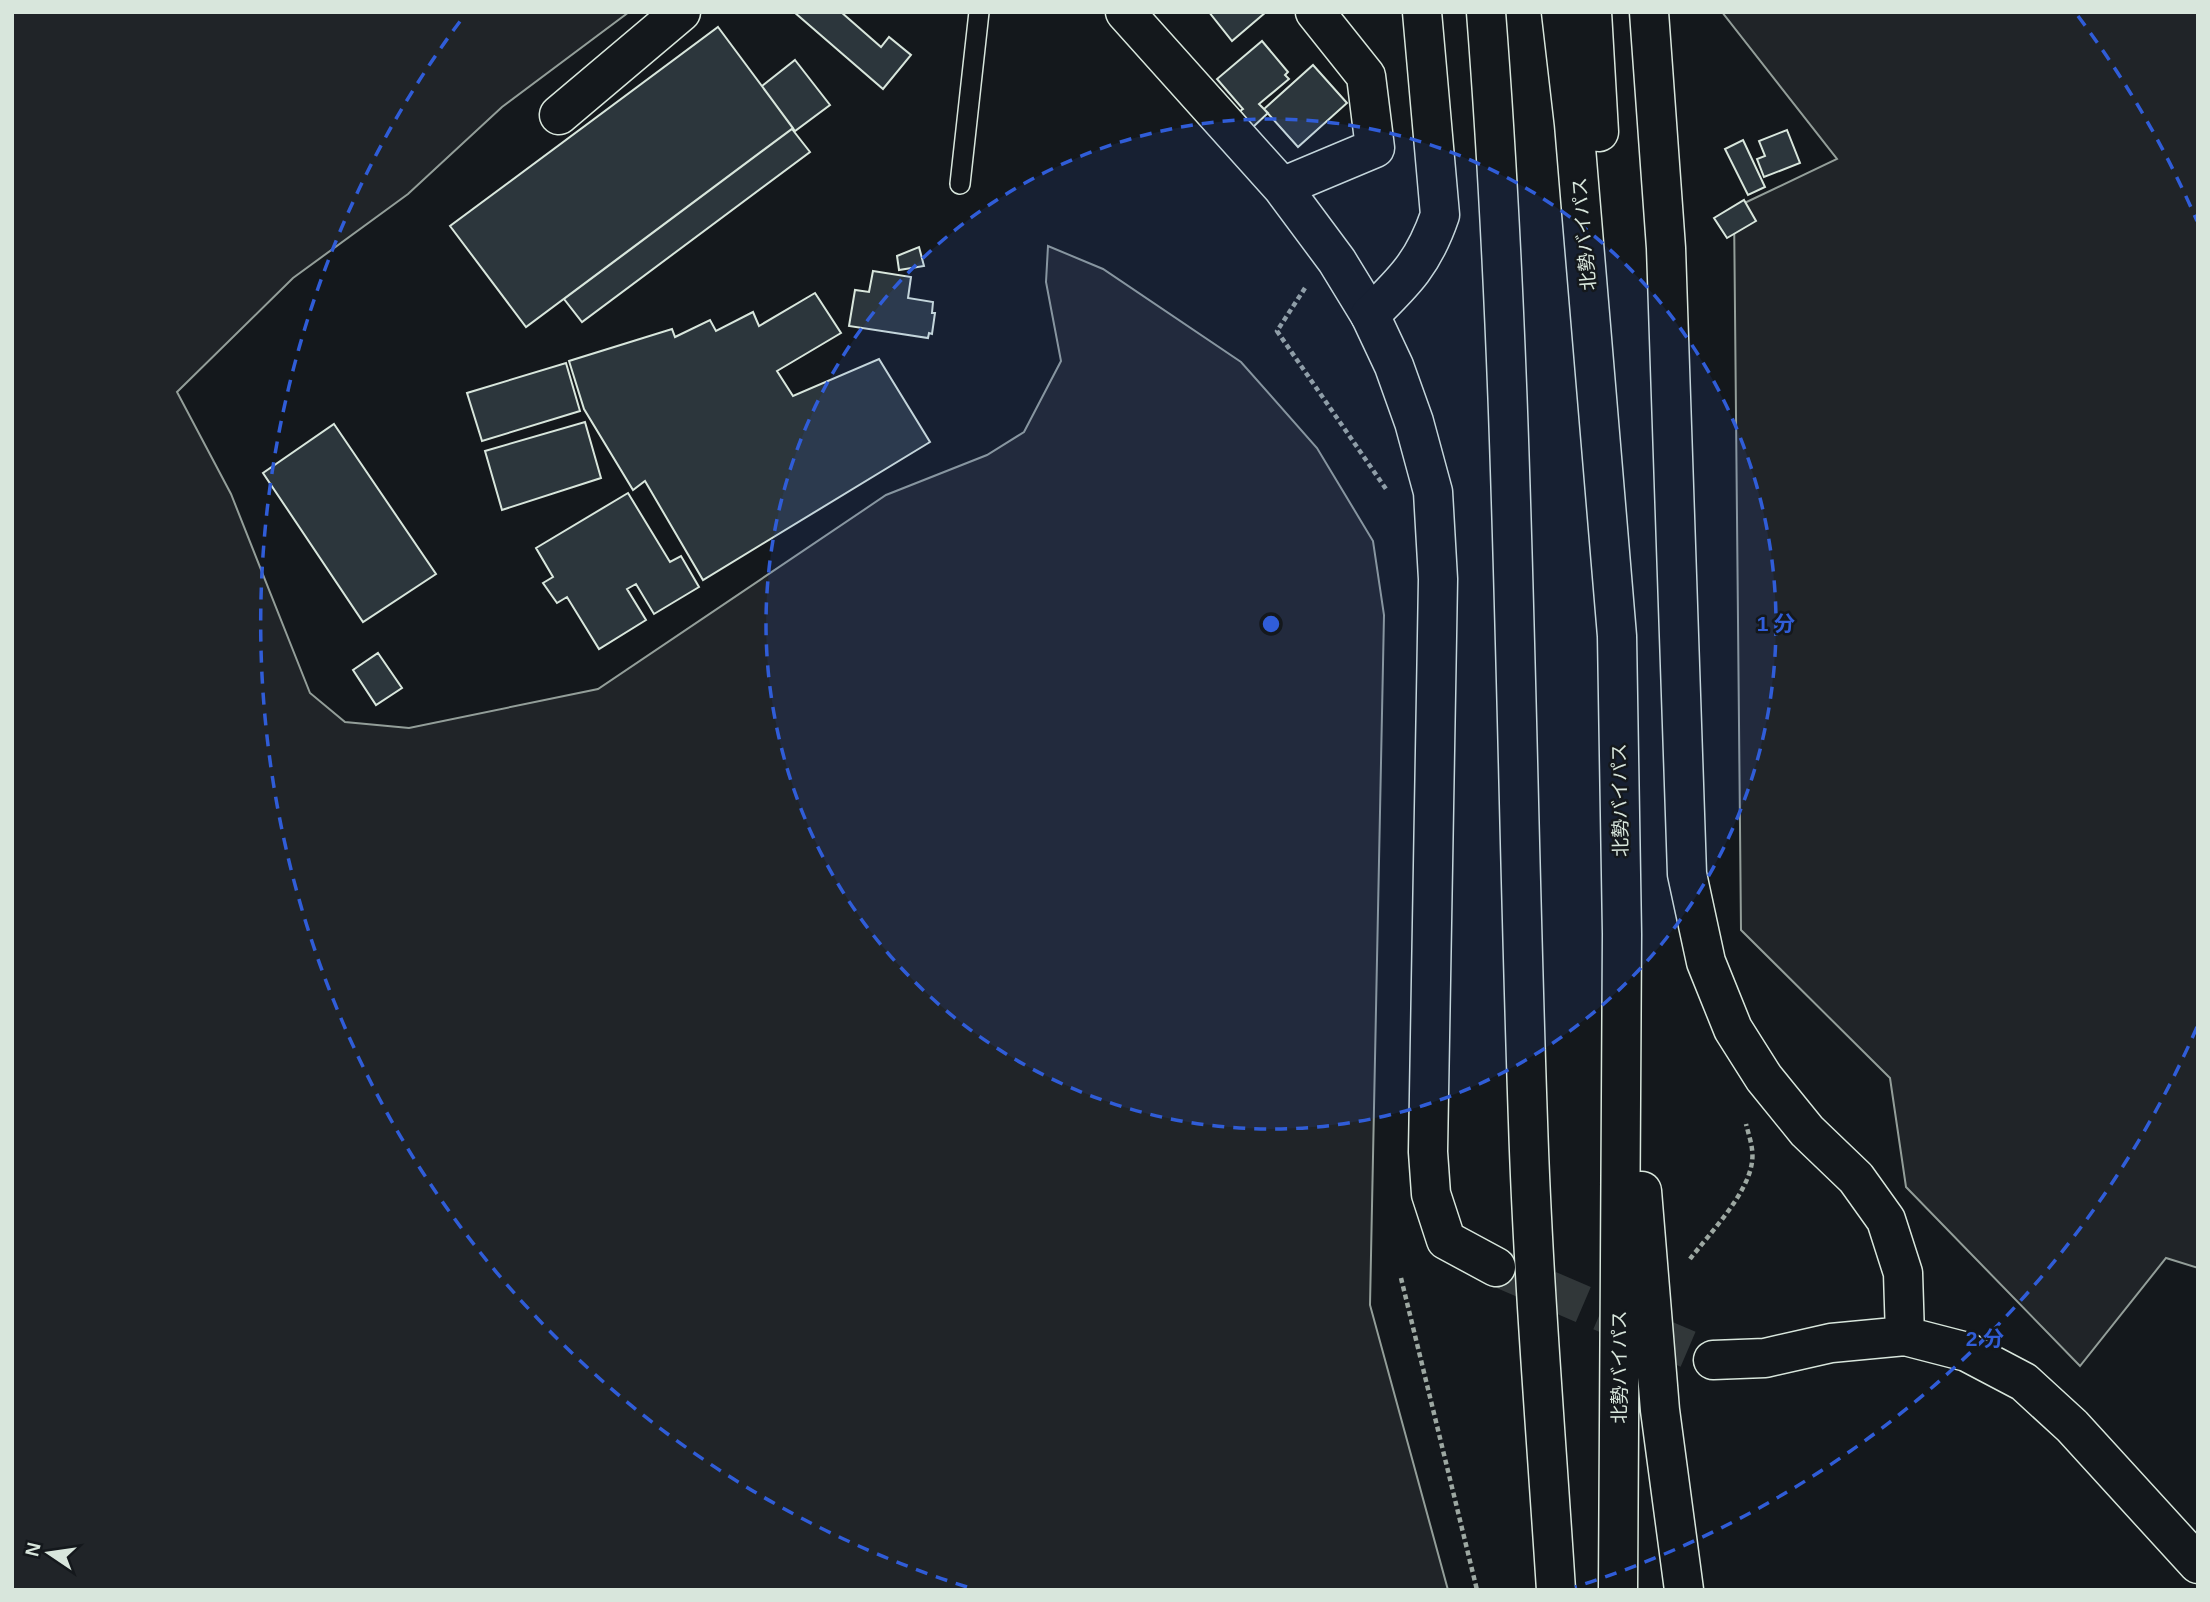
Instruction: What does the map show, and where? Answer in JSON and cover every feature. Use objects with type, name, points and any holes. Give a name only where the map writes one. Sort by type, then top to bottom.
[{"type":"main road","points":[[559,115],[681,12]]},
{"type":"main road","points":[[1282,187],[1375,148],[1366,76],[1315,12]]},
{"type":"main road","points":[[1370,315],[1411,274],[1430,244],[1440,215],[1422,12]]},
{"type":"main road","points":[[1486,12],[1494,115],[1508,404],[1528,1126],[1533,1590]]},
{"type":"main road","name":"北勢バイパス","points":[[1561,12],[1574,124],[1617,636],[1622,934],[1618,1590]]},
{"type":"main road","points":[[1592,12],[1608,297],[1617,636]]},
{"type":"main road","points":[[1649,12],[1667,248],[1687,874],[1706,962],[1733,1029],[1764,1078],[1807,1131],[1856,1178],[1886,1220],[1903,1273],[1905,1336]]},
{"type":"main road","points":[[1132,15],[1282,187],[1336,261],[1370,315],[1394,366],[1414,422],[1433,492],[1438,579],[1428,1152],[1432,1194],[1446,1240],[1496,1267]]},
{"type":"main road","points":[[1622,934],[1660,1410],[1684,1590]]},
{"type":"main road","points":[[1528,1126],[1556,1590]]},
{"type":"main road","points":[[1713,1360],[1765,1358],[1831,1343],[1905,1336],[1967,1352],[2024,1382],[2072,1426],[2198,1564]]},
{"type":"lane","points":[[960,184],[979,12]]},
{"type":"path","points":[[1336,261],[1301,291],[1277,331],[1391,498]]},
{"type":"path","points":[[1689,1261],[1744,1190],[1752,1163],[1752,1148],[1745,1120]]},
{"type":"path","points":[[1401,1278],[1477,1590]]},
{"type":"shaded area","points":[[12,12],[629,12],[502,107],[408,194],[293,278],[177,392],[231,494],[310,693],[345,722],[409,728],[598,689],[886,495],[987,455],[1024,432],[1061,361],[1046,282],[1048,246],[1103,269],[1241,362],[1317,448],[1373,541],[1384,615],[1370,1305],[1448,1590],[12,1590]]},
{"type":"shaded area","points":[[1722,12],[2198,12],[2198,1268],[2166,1258],[2080,1366],[1906,1187],[1890,1078],[1741,930],[1734,208],[1837,159]]},
{"type":"building","points":[[794,12],[841,12],[881,47],[889,37],[911,55],[883,89]]},
{"type":"building","points":[[1209,12],[1266,12],[1232,41]]},
{"type":"building","points":[[718,27],[793,128],[526,327],[450,226]]},
{"type":"building","points":[[1262,41],[1288,72],[1285,75],[1289,79],[1259,104],[1268,113],[1253,127],[1240,111],[1243,109],[1217,79]]},
{"type":"building","points":[[795,60],[830,105],[795,131],[762,86]]},
{"type":"building","points":[[1313,65],[1347,103],[1298,147],[1264,109]]},
{"type":"building","points":[[792,129],[810,152],[582,322],[564,299]]},
{"type":"building","points":[[1787,130],[1800,163],[1764,177],[1757,159],[1765,156],[1759,141]]},
{"type":"building","points":[[1743,140],[1765,187],[1748,195],[1725,149]]},
{"type":"building","points":[[1744,200],[1756,221],[1727,238],[1714,218]]},
{"type":"building","points":[[919,247],[924,266],[899,270],[897,256]]},
{"type":"building","points":[[873,271],[911,277],[908,298],[933,302],[932,313],[935,313],[932,334],[929,333],[928,338],[849,326],[855,290],[869,292]]},
{"type":"building","points":[[815,293],[841,333],[777,371],[793,396],[879,359],[930,442],[703,580],[645,481],[633,490],[584,409],[569,361],[672,329],[675,337],[710,320],[716,331],[753,312],[759,326]]},
{"type":"building","points":[[566,363],[580,411],[482,441],[467,393]]},
{"type":"building","points":[[585,422],[601,478],[502,510],[485,451]]},
{"type":"building","points":[[334,424],[436,574],[363,622],[263,473]]},
{"type":"building","points":[[628,493],[670,562],[681,556],[699,587],[654,614],[636,584],[627,589],[646,620],[599,649],[567,597],[557,603],[543,583],[553,577],[536,548]]},
{"type":"building","points":[[378,653],[402,688],[376,705],[353,670]]},
{"type":"tunnel","points":[[1496,1267],[1713,1360]]}]
